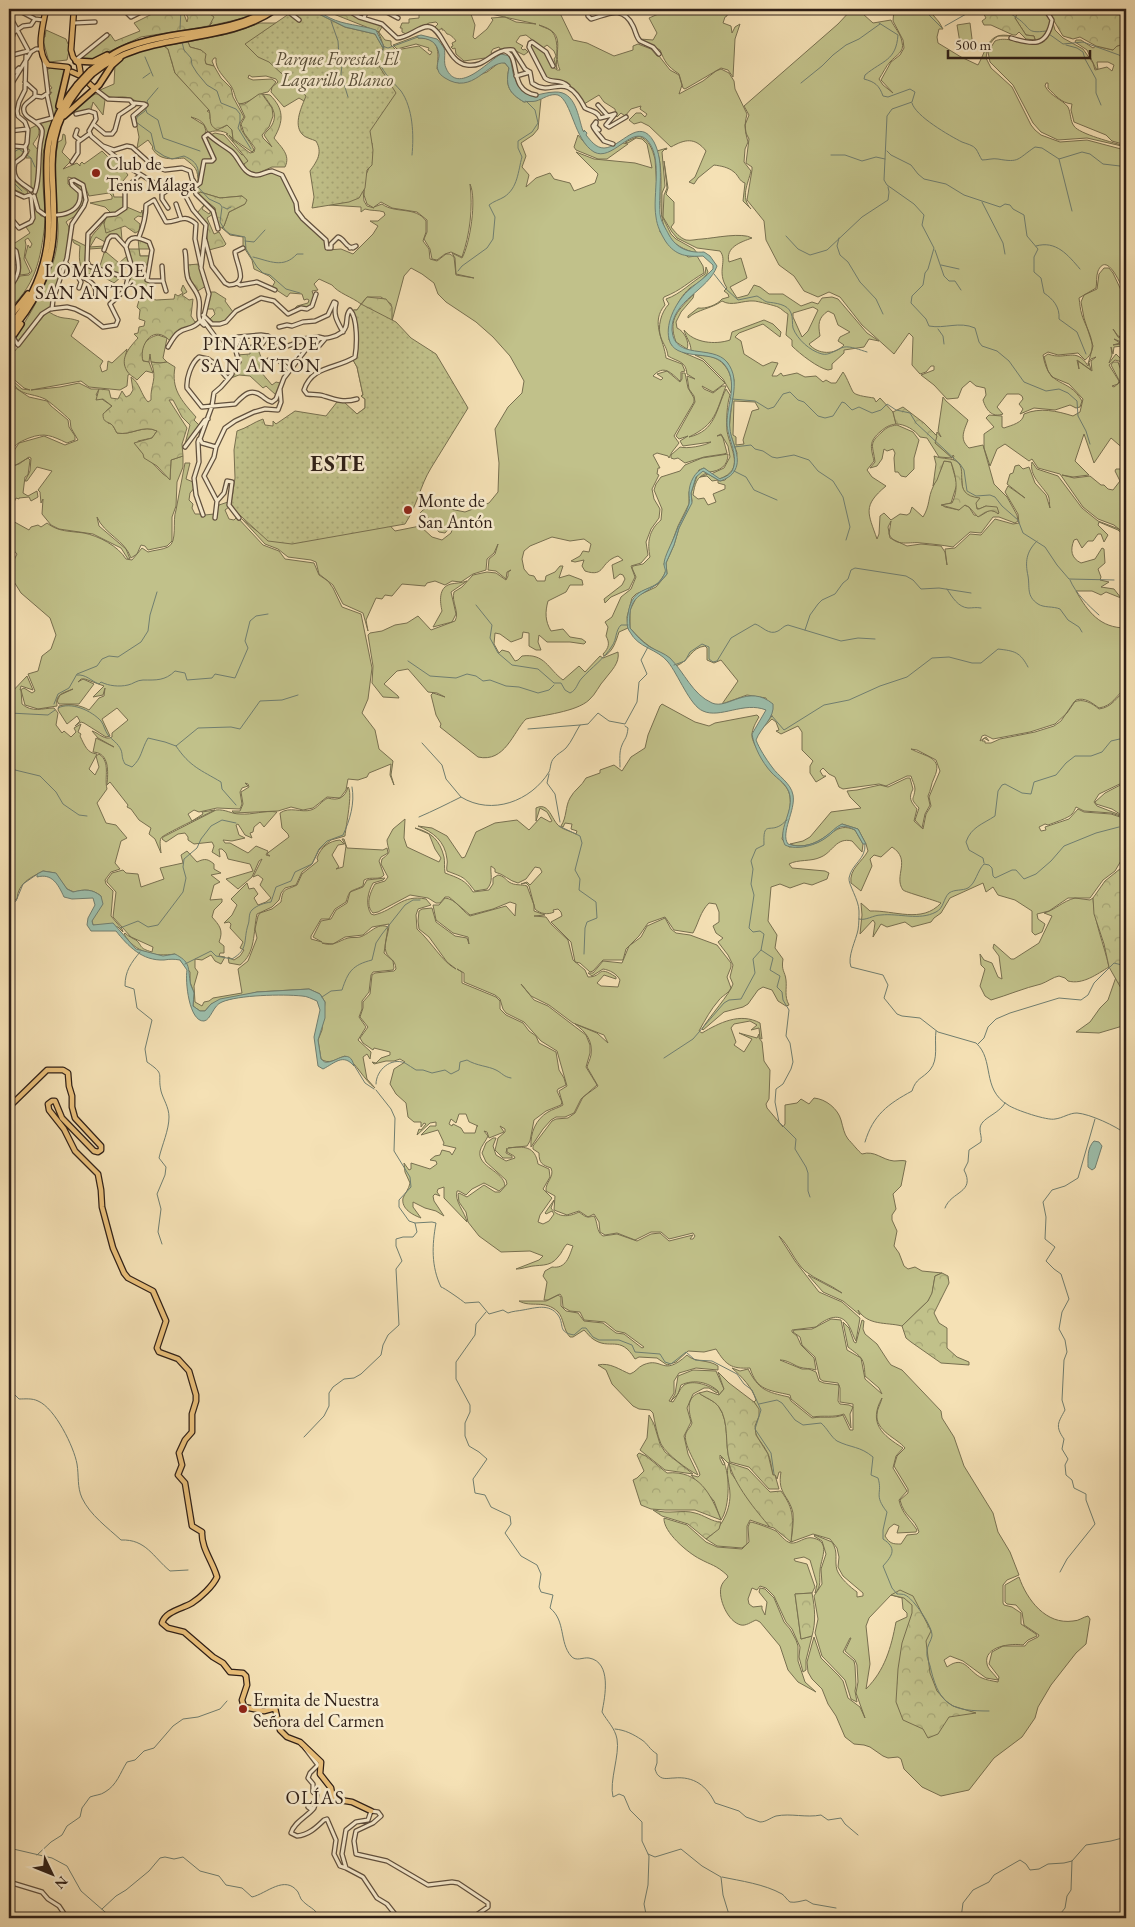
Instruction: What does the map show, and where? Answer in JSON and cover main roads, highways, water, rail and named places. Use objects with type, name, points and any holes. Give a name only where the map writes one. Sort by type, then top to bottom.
[{"type":"highway","points":[[91,73],[122,54],[154,44],[237,29],[270,9]]},
{"type":"highway","points":[[76,60],[93,62],[145,41],[248,22],[276,9]]},
{"type":"highway","points":[[59,125],[69,110],[98,89],[117,59],[154,44]]},
{"type":"highway","points":[[53,128],[63,104],[78,86],[91,73],[124,48]]},
{"type":"highway","points":[[9,327],[28,300],[43,265],[48,239],[49,219],[46,160],[69,68]]},
{"type":"highway","points":[[9,332],[31,304],[45,273],[53,244],[52,156],[59,125],[78,86]]},
{"type":"highway","points":[[9,318],[27,296],[43,265]]},
{"type":"highway","points":[[9,342],[30,310],[31,304]]},
{"type":"main road","points":[[46,9],[40,33],[46,64],[69,68],[98,89]]},
{"type":"main road","points":[[74,9],[71,50],[81,76]]},
{"type":"main road","points":[[42,47],[44,46],[49,63],[77,70],[79,68]]},
{"type":"main road","points":[[69,68],[71,60],[76,60]]},
{"type":"main road","points":[[9,1107],[47,1070],[64,1070],[68,1074],[73,1114],[78,1123],[101,1146],[101,1150],[96,1152],[90,1148],[62,1118],[58,1105],[54,1100],[48,1104],[49,1110],[64,1129],[74,1151],[98,1174],[102,1190],[102,1207],[113,1248],[124,1273],[128,1278],[149,1287],[157,1298],[166,1321],[157,1348],[159,1352],[178,1359],[190,1376],[196,1401],[192,1414],[192,1432],[185,1440],[179,1452],[182,1465],[178,1475],[185,1483],[192,1526],[202,1532],[202,1542],[217,1577],[194,1602],[166,1617],[162,1623],[168,1628],[184,1632],[213,1657],[223,1663],[230,1672],[246,1676],[246,1691],[242,1700],[244,1707],[264,1711],[275,1708],[278,1726],[293,1741],[300,1742],[321,1762],[320,1774],[331,1788],[333,1799],[352,1802],[370,1813]]},
{"type":"waterway","points":[[180,29],[181,9]]},
{"type":"waterway","points":[[912,9],[916,13],[925,11],[942,28]]},
{"type":"waterway","points":[[945,26],[975,9]]},
{"type":"waterway","points":[[999,9],[1015,17],[1032,31],[1046,31]]},
{"type":"waterway","points":[[1113,9],[1118,13],[1126,14]]},
{"type":"waterway","points":[[331,21],[338,41],[342,65],[341,74],[348,97]]},
{"type":"waterway","points":[[879,23],[898,35],[897,44],[888,59],[865,75],[864,79],[876,84],[883,96],[888,97],[910,89],[915,92],[912,102],[892,109],[887,116],[884,180],[887,185],[914,204],[924,215],[922,225],[934,248],[925,273],[923,285],[912,296],[911,303],[926,319],[929,326],[963,325],[975,328],[982,346],[997,351],[1009,361],[1024,382],[1046,391],[1059,389],[1068,393],[1077,401],[1078,416],[1090,444]]},
{"type":"waterway","points":[[801,83],[846,45],[859,39],[880,24]]},
{"type":"waterway","points":[[1049,34],[1063,44],[1083,42],[1119,55],[1126,60]]},
{"type":"waterway","points":[[382,46],[388,48],[418,37]]},
{"type":"waterway","points":[[182,42],[184,50],[191,58],[192,65],[197,73],[207,85],[217,91],[221,103],[236,109],[240,114],[238,128],[251,149]]},
{"type":"waterway","points":[[1066,45],[1083,52],[1096,79],[1096,93],[1101,105]]},
{"type":"waterway","points":[[384,48],[380,55],[381,67],[401,91],[408,105],[413,130],[412,155]]},
{"type":"waterway","points":[[145,57],[153,76]]},
{"type":"waterway","points":[[1126,64],[1121,75],[1126,87]]},
{"type":"waterway","points":[[143,78],[150,73]]},
{"type":"waterway","points":[[158,88],[147,101],[148,105],[145,111],[137,117],[136,122],[151,133],[155,150],[172,159],[184,156],[193,161],[197,167],[199,183]]},
{"type":"waterway","points":[[458,271],[487,248],[493,239],[495,217],[489,205],[509,193],[515,184],[522,157],[518,148],[518,141],[532,132],[538,123],[535,110],[526,101]]},
{"type":"waterway","points":[[912,103],[919,114],[934,125],[975,148],[982,160],[1015,160],[1035,147],[1042,148],[1059,159],[1082,152],[1090,154],[1103,164],[1120,166],[1126,175]]},
{"type":"waterway","points":[[146,110],[147,113],[158,120],[163,138],[200,151]]},
{"type":"waterway","points":[[9,155],[19,149],[31,158],[35,167]]},
{"type":"waterway","points":[[887,151],[911,165],[924,179],[946,184],[964,195],[1000,207],[1005,204],[1010,205],[1013,209],[1024,215],[1027,236],[1038,249],[1034,257],[1034,272],[1041,278],[1044,293],[1057,307],[1059,319],[1077,332],[1086,354]]},
{"type":"waterway","points":[[831,155],[845,155],[862,161],[876,157],[885,159]]},
{"type":"waterway","points":[[1059,159],[1072,211]]},
{"type":"waterway","points":[[9,178],[22,191]]},
{"type":"waterway","points":[[198,187],[209,199],[220,204],[222,207],[220,222],[225,230],[230,234],[245,237],[246,249],[257,267],[286,289],[300,293]]},
{"type":"waterway","points":[[786,236],[798,249],[810,255],[827,250],[862,217],[888,200],[888,187]]},
{"type":"waterway","points":[[982,202],[1003,243],[1005,254]]},
{"type":"waterway","points":[[223,207],[227,209],[231,207]]},
{"type":"waterway","points":[[245,241],[254,242],[265,230]]},
{"type":"waterway","points":[[839,238],[837,246],[840,255],[848,262],[860,282],[876,299],[883,314]]},
{"type":"waterway","points":[[1036,246],[1050,245],[1056,247],[1066,254],[1080,269]]},
{"type":"waterway","points":[[935,250],[944,276],[949,281],[955,281],[961,290]]},
{"type":"waterway","points":[[253,257],[281,263],[292,259],[297,254],[303,254]]},
{"type":"waterway","points":[[9,263],[16,265]]},
{"type":"waterway","points":[[941,265],[959,269]]},
{"type":"waterway","points":[[714,274],[738,300],[757,296],[767,302],[781,304],[787,308],[792,315],[795,332],[813,350],[825,354],[847,347],[867,352]]},
{"type":"waterway","points":[[9,275],[12,278]]},
{"type":"waterway","points":[[938,329],[943,336],[944,344]]},
{"type":"waterway","points":[[732,399],[755,401],[768,409],[774,407],[783,394],[790,392],[798,400],[804,402],[818,416],[825,418],[833,416],[842,402],[852,410],[859,407],[872,413],[881,410],[887,404],[896,410],[910,413],[916,423],[960,464],[964,470],[967,491],[976,496],[990,495],[995,497],[1018,520],[1023,533],[1045,547],[1069,579],[1114,580]]},
{"type":"waterway","points":[[734,447],[751,445],[772,457],[794,455],[809,460],[818,471],[833,481],[843,497],[850,527],[846,540]]},
{"type":"waterway","points":[[734,471],[746,477],[754,490],[777,500]]},
{"type":"waterway","points":[[1037,541],[1029,553],[1027,562],[1029,591],[1032,598],[1040,605],[1060,609],[1068,620],[1079,627],[1082,632]]},
{"type":"waterway","points":[[805,630],[810,615],[818,604],[835,594],[848,579],[851,570],[855,568],[906,576],[913,580],[921,589],[939,588],[971,593]]},
{"type":"waterway","points":[[1070,580],[1079,595],[1099,615]]},
{"type":"waterway","points":[[947,589],[961,606],[981,608]]},
{"type":"waterway","points":[[54,704],[58,694],[69,688],[77,674],[97,666],[102,659],[109,656],[118,657],[141,642],[148,631],[150,615],[157,592]]},
{"type":"waterway","points":[[476,605],[492,625],[490,638],[498,653],[512,665],[538,669],[554,683],[561,683],[565,690],[570,693],[609,650],[621,625],[628,625]]},
{"type":"waterway","points":[[77,675],[86,677],[99,684],[101,682],[118,686],[128,685],[141,680],[168,677],[175,671],[185,673],[187,680],[212,678],[215,674],[235,678],[248,648],[245,641],[250,621],[256,616],[268,614]]},
{"type":"waterway","points":[[674,665],[685,661],[690,652],[702,644],[709,647],[709,659],[713,662],[717,661],[731,638],[755,624],[772,632],[788,625],[841,641],[858,638],[875,639]]},
{"type":"waterway","points":[[419,817],[461,797],[473,803],[485,805],[498,805],[521,798],[541,782],[549,772],[553,760],[566,748],[580,725],[588,724],[598,713],[609,721],[625,724],[637,702],[639,682],[647,674],[641,660],[648,647]]},
{"type":"waterway","points":[[772,716],[784,730],[824,705],[849,700],[880,686],[907,677],[932,658],[949,657],[972,663],[981,663],[998,649],[1016,653],[1028,667]]},
{"type":"waterway","points":[[408,661],[430,676],[456,678],[467,674],[476,676],[483,681],[490,680],[506,686],[519,687],[538,693],[549,690],[554,685]]},
{"type":"waterway","points":[[58,708],[75,706],[97,717],[108,735],[120,748],[125,764],[132,767],[140,757],[148,738],[176,746],[198,728],[231,727],[240,729],[260,701],[282,700],[298,695]]},
{"type":"waterway","points":[[9,715],[10,713],[48,715],[55,710]]},
{"type":"waterway","points":[[528,729],[580,725]]},
{"type":"waterway","points":[[620,767],[620,750],[628,728],[625,726]]},
{"type":"waterway","points":[[9,729],[13,735],[9,740]]},
{"type":"waterway","points":[[984,863],[983,858],[969,850],[966,842],[974,829],[995,816],[998,791],[1002,785],[1005,784],[1022,793],[1031,794],[1034,782],[1056,775],[1075,756],[1091,756],[1102,752],[1111,741],[1124,738],[1126,733]]},
{"type":"waterway","points":[[422,743],[442,765],[446,779],[461,797]]},
{"type":"waterway","points":[[176,746],[191,763],[221,782],[222,789],[236,805]]},
{"type":"waterway","points":[[9,756],[15,770],[40,776],[56,792],[63,804],[79,815],[87,816]]},
{"type":"waterway","points":[[549,774],[547,783],[555,794],[560,822]]},
{"type":"waterway","points":[[185,964],[211,951],[216,956],[232,959],[241,952],[245,944],[252,910],[271,902],[276,887],[291,881],[295,872],[312,864],[319,849],[327,841],[343,835],[351,811],[352,787]]},
{"type":"waterway","points":[[120,928],[138,921],[148,927],[158,925],[183,892],[186,878],[183,867],[184,859],[197,848],[211,826],[222,820],[236,823]]},
{"type":"waterway","points":[[787,820],[782,825],[766,830],[764,845],[756,849],[751,861],[753,869],[751,884],[754,895],[749,928],[753,932],[760,931],[764,934],[761,950],[773,958],[770,970],[780,976],[777,987],[782,992],[783,1000],[789,1010],[786,1036],[790,1043],[793,1062],[783,1084],[776,1089],[775,1102],[779,1122],[796,1139],[795,1149],[808,1173],[810,1197]]},
{"type":"waterway","points":[[559,826],[580,836],[582,843],[575,870],[580,879],[579,890],[596,902],[597,918],[587,922],[585,928],[584,954]]},
{"type":"waterway","points":[[859,919],[881,915],[929,915],[941,908],[949,893],[971,886],[984,864],[992,868],[995,878],[1016,870],[1024,879],[1036,874],[1064,846],[1096,833],[1119,827]]},
{"type":"waterway","points":[[865,844],[863,854],[849,878],[859,911],[858,930],[850,958],[851,967],[883,975],[888,985],[884,998],[897,1014],[920,1018],[938,1032],[976,1043],[982,1050],[994,1091],[1008,1105],[1032,1115],[1051,1119],[1074,1113],[1082,1114],[1103,1121],[1126,1134]]},
{"type":"waterway","points":[[9,904],[16,901],[23,884],[36,875]]},
{"type":"waterway","points":[[322,997],[331,991],[342,990],[346,978],[352,970],[360,964],[372,960],[376,943],[405,905],[413,900],[420,900]]},
{"type":"waterway","points":[[664,1058],[693,1039],[724,1003],[729,1000],[741,999],[755,973],[753,959],[761,950]]},
{"type":"waterway","points":[[140,952],[129,967],[125,986],[134,989],[137,1008],[152,1020],[145,1049],[147,1062],[159,1072],[161,1091],[169,1113],[168,1127],[159,1158],[166,1167],[165,1175],[157,1194],[161,1209],[158,1232],[162,1244]]},
{"type":"waterway","points":[[978,1044],[984,1038],[988,1027],[996,1019],[1059,998],[1081,1000],[1088,995],[1094,983],[1114,963],[1126,966]]},
{"type":"waterway","points":[[865,1142],[872,1124],[882,1111],[912,1091],[917,1081],[933,1066],[936,1031]]},
{"type":"waterway","points":[[9,1040],[12,1059],[9,1071]]},
{"type":"waterway","points":[[376,1084],[381,1070],[390,1063],[395,1062],[405,1063],[416,1070],[432,1073],[445,1070],[451,1074],[459,1070],[460,1062],[467,1060],[498,1071],[511,1078]]},
{"type":"waterway","points":[[354,1065],[365,1083],[374,1089]]},
{"type":"waterway","points":[[304,1437],[324,1416],[329,1406],[329,1393],[333,1387],[344,1379],[354,1378],[361,1374],[381,1355],[388,1335],[399,1325],[396,1269],[402,1261],[396,1246],[396,1239],[413,1237],[417,1232],[415,1223],[409,1221],[399,1207],[399,1200],[411,1187],[410,1177],[394,1151],[395,1118],[391,1109],[376,1090]]},
{"type":"waterway","points":[[945,1208],[948,1202],[965,1188],[967,1178],[964,1170],[968,1162],[969,1150],[981,1142],[981,1125],[1005,1103]]},
{"type":"waterway","points":[[1060,1572],[1067,1559],[1095,1524],[1086,1500],[1086,1494],[1074,1488],[1072,1480],[1066,1475],[1065,1465],[1068,1459],[1062,1449],[1064,1439],[1059,1431],[1058,1424],[1065,1410],[1062,1400],[1064,1360],[1067,1352],[1065,1340],[1059,1329],[1062,1312],[1069,1299],[1061,1274],[1046,1261],[1055,1247],[1045,1239],[1046,1217],[1043,1202],[1052,1190],[1065,1186],[1078,1178],[1095,1119]]},
{"type":"waterway","points":[[415,1223],[436,1223],[433,1255],[435,1271],[441,1287],[465,1303],[479,1302],[489,1314],[503,1310],[508,1313],[537,1308],[550,1309],[558,1315],[563,1330],[569,1334],[574,1335],[582,1328],[586,1328],[593,1337],[599,1340],[619,1340],[632,1345],[635,1352],[660,1354],[665,1362],[671,1364],[686,1352],[695,1360],[712,1361],[737,1374],[744,1384],[752,1390],[761,1410],[755,1429],[771,1453],[774,1474]]},
{"type":"waterway","points":[[486,1312],[476,1324],[475,1335],[456,1362],[456,1379],[470,1405],[470,1412],[465,1423],[465,1436],[469,1446],[487,1459],[473,1479],[475,1493],[485,1495],[491,1507],[510,1516],[511,1524],[505,1533],[521,1556],[537,1565],[541,1574],[539,1587],[541,1592],[553,1595],[550,1608],[561,1625],[565,1644],[571,1656],[575,1659],[589,1658],[596,1661],[604,1673],[605,1689],[602,1712],[615,1731],[618,1745],[612,1783],[613,1797],[619,1794],[624,1796],[630,1810],[642,1822],[642,1841],[649,1856],[648,1885],[644,1904],[646,1914],[644,1918]]},
{"type":"waterway","points":[[9,1389],[19,1399],[33,1399],[51,1411],[68,1438],[75,1457],[78,1468],[79,1490],[82,1498],[100,1521],[121,1540],[130,1540],[143,1546],[170,1571],[188,1570]]},
{"type":"waterway","points":[[759,1404],[777,1400],[782,1403],[795,1420],[803,1425],[821,1423],[837,1441],[860,1449],[873,1457],[871,1475],[878,1478],[879,1498],[887,1512],[883,1539],[892,1549],[891,1555],[883,1566],[892,1588],[897,1594],[904,1595],[913,1601],[929,1626],[932,1636],[927,1649],[927,1656],[939,1692],[944,1699],[958,1708],[989,1711]]},
{"type":"waterway","points":[[1123,1697],[1126,1700]]},
{"type":"waterway","points":[[37,1855],[62,1835],[67,1826],[80,1817],[82,1808],[90,1797],[103,1793],[113,1786],[127,1762],[135,1760],[144,1751],[154,1748],[173,1726],[183,1719],[198,1717],[220,1709],[227,1701]]},
{"type":"waterway","points":[[615,1729],[626,1731],[635,1736],[657,1754],[655,1769],[661,1777],[688,1779],[699,1783],[715,1803],[739,1811],[746,1817],[760,1822],[782,1815],[821,1815],[828,1820],[841,1818],[858,1835]]},
{"type":"waterway","points":[[961,1918],[963,1903],[973,1890],[989,1882],[994,1875],[1020,1860],[1030,1870],[1039,1869],[1048,1864],[1072,1861],[1086,1845],[1126,1837]]},
{"type":"waterway","points":[[9,1848],[52,1858],[67,1866],[81,1891],[112,1918]]},
{"type":"waterway","points":[[648,1854],[655,1857],[681,1849],[702,1866],[721,1877],[723,1895],[730,1918]]},
{"type":"waterway","points":[[102,1909],[149,1871],[160,1858],[174,1859],[183,1857],[200,1871],[219,1876],[226,1885],[242,1888],[252,1897],[281,1885],[293,1887],[301,1899],[320,1918]]},
{"type":"waterway","points":[[1057,1918],[1065,1908],[1067,1896],[1071,1890],[1072,1861]]},
{"type":"waterway","points":[[722,1877],[768,1888],[782,1894],[790,1902],[806,1900],[813,1904],[836,1908]]},
{"type":"place","name":"Club de Tenis Málaga","points":[[96,173]]},
{"type":"place","name":"Monte de San Antón","points":[[408,510]]},
{"type":"place","name":"Ermita de Nuestra Señora del Carmen","points":[[243,1709]]},
{"type":"district","name":"LOMAS DE SAN ANTÓN","points":[[95,281]]},
{"type":"district","name":"PINARES DE SAN ANTÓN","points":[[261,354]]},
{"type":"district","name":"ESTE","points":[[338,463]]},
{"type":"district","name":"OLÍAS","points":[[315,1797]]},
{"type":"park label","name":"Parque Forestal El Lagarillo Blanco","points":[[337,68]]}]
